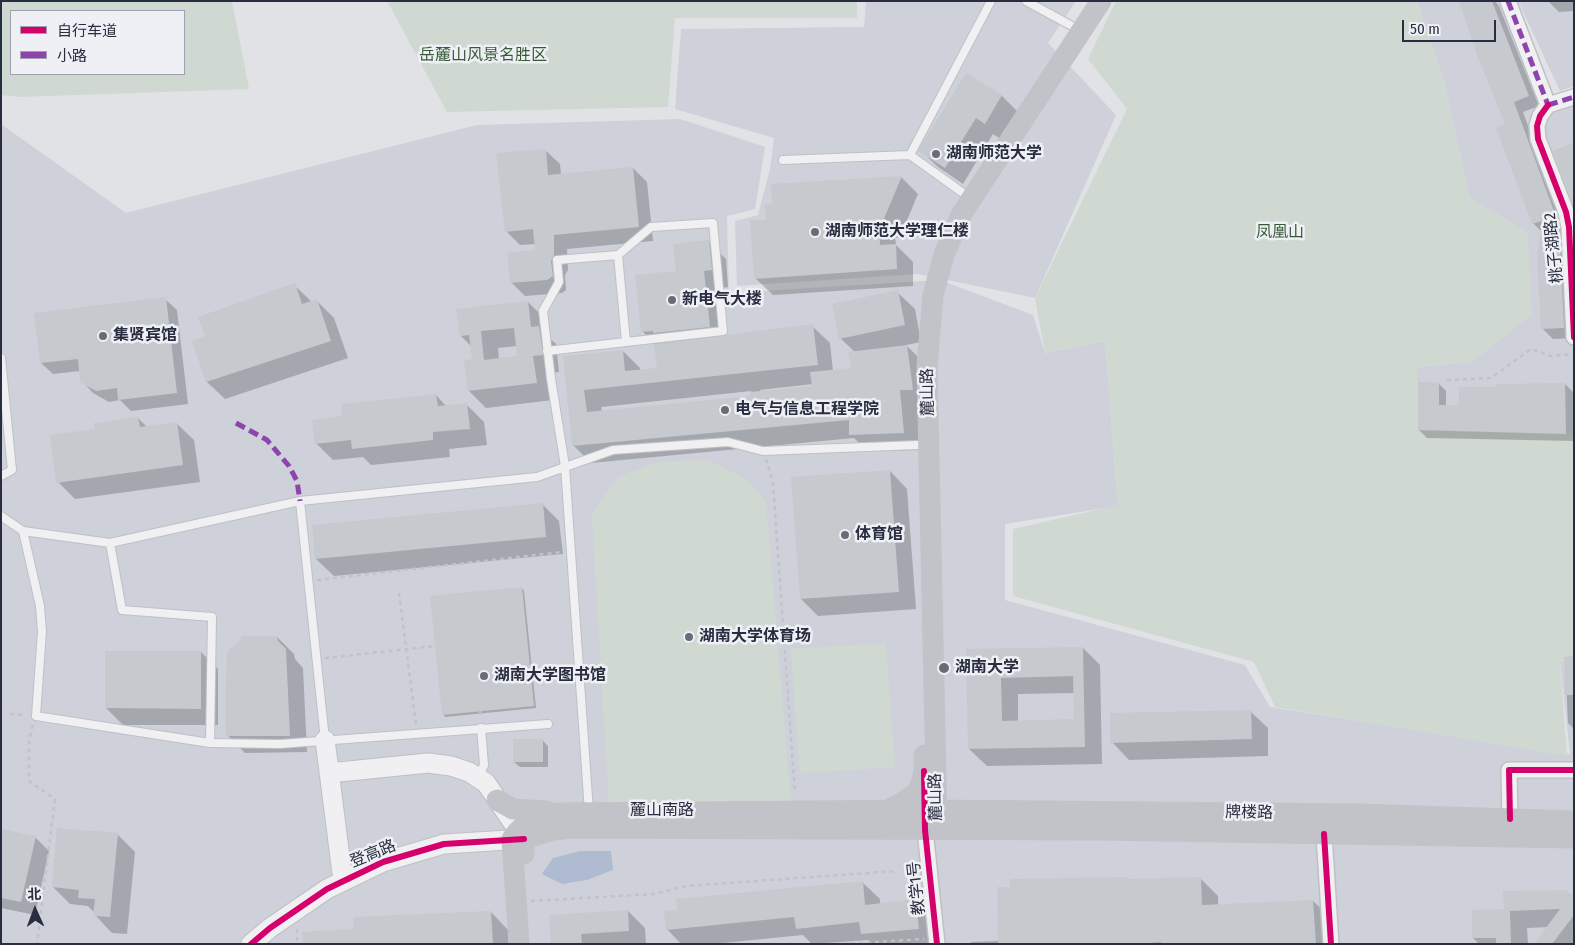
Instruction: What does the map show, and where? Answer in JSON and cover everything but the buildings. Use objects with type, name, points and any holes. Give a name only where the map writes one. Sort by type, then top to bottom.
[{"type":"main road","name":"麓山路","points":[[930,771],[917,444],[916,367],[924,286],[938,239],[949,215],[1088,1]]},
{"type":"main road","name":"麓山路","points":[[931,820],[927,375],[933,294],[944,255],[961,215],[1101,1]]},
{"type":"main road","points":[[886,810],[900,804],[916,793],[930,771],[946,796],[961,807],[972,810]]},
{"type":"main road","points":[[497,800],[512,809],[580,812]]},
{"type":"main road","name":"麓山南路","points":[[518,836],[530,821],[544,816],[580,812],[886,810],[931,820]]},
{"type":"main road","name":"牌楼路","points":[[931,820],[972,810],[1358,814],[1574,821]]},
{"type":"main road","name":"麓山南路","points":[[518,836],[571,828],[931,820]]},
{"type":"main road","name":"牌楼路","points":[[931,820],[1100,830],[1574,838]]},
{"type":"main road","points":[[518,836],[527,901],[530,944]]},
{"type":"main road","points":[[518,836],[519,944]]},
{"type":"street","points":[[1508,1],[1548,105],[1574,97]]},
{"type":"street","name":"桃子湖路2","points":[[1548,105],[1540,116],[1537,126],[1538,139],[1566,212],[1569,227],[1574,336]]},
{"type":"street","points":[[325,740],[343,882]]},
{"type":"street","points":[[329,773],[428,763],[451,766],[469,772],[486,783],[518,836]]},
{"type":"street","points":[[1510,819],[1509,770],[1574,770]]},
{"type":"street","name":"教学1号","points":[[931,820],[937,941]]},
{"type":"street","points":[[1324,834],[1331,944]]},
{"type":"street","name":"登高路","points":[[251,944],[270,928],[327,889],[384,862],[444,844],[518,836]]},
{"type":"lane","points":[[910,155],[991,1]]},
{"type":"lane","points":[[1026,1],[1072,26]]},
{"type":"lane","points":[[783,160],[910,155],[963,193]]},
{"type":"lane","points":[[547,351],[724,331],[713,223],[651,227],[618,255],[557,260],[559,282],[543,311],[547,351],[565,466],[571,551],[580,812]]},
{"type":"lane","points":[[618,255],[626,342]]},
{"type":"lane","points":[[1,358],[12,470],[1,476]]},
{"type":"lane","points":[[1,516],[23,531],[110,543],[300,501],[537,477],[613,450],[728,442],[763,451],[917,444]]},
{"type":"lane","points":[[300,501],[325,740]]},
{"type":"lane","points":[[23,531],[40,606],[42,630],[36,716],[210,743],[280,744],[548,724]]},
{"type":"lane","points":[[110,543],[122,610],[212,617],[210,743]]},
{"type":"lane","points":[[478,778],[484,765],[481,728]]},
{"type":"path","points":[[1447,380],[1491,378],[1531,350],[1551,356],[1574,354]]},
{"type":"path","points":[[763,451],[773,483],[796,796]]},
{"type":"path","points":[[308,580],[571,551]]},
{"type":"path","points":[[399,593],[417,733]]},
{"type":"path","points":[[316,659],[435,646]]},
{"type":"path","points":[[10,714],[36,716],[29,740],[29,781],[55,799],[37,944]]},
{"type":"path","points":[[527,901],[654,894],[686,886],[896,871]]},
{"type":"path","points":[[843,944],[937,941]]},
{"type":"shaded area","name":"湖南师范大学","points":[[866,1],[1076,1],[1048,43],[1116,115],[1035,298],[918,274],[737,286],[735,221],[758,215],[770,169],[774,138],[675,109],[681,29],[864,27]]},
{"type":"shaded area","points":[[1417,1],[1511,1],[1553,96],[1574,90],[1574,438],[1571,434],[1418,430],[1417,367],[1472,362],[1528,233],[1469,198],[1444,80]]},
{"type":"shaded area","points":[[1518,1],[1574,1],[1574,86],[1560,91]]},
{"type":"shaded area","name":"湖南大学","points":[[680,119],[765,147],[755,209],[727,216],[729,293],[940,280],[1033,315],[1045,353],[1105,341],[1118,506],[1005,524],[1005,600],[1245,665],[1270,707],[1570,754],[1560,661],[1574,658],[1574,944],[1,944],[1,124],[126,213],[477,125]]},
{"type":"green space","points":[[1,1],[232,1],[249,89],[20,97],[1,95]]},
{"type":"green space","name":"岳麓山风景名胜区","points":[[387,1],[857,1],[857,18],[675,18],[668,107],[447,112]]},
{"type":"green space","name":"凤凰山","points":[[1116,1],[1417,1],[1444,80],[1469,198],[1528,233],[1532,315],[1472,362],[1417,367],[1418,430],[1571,434],[1574,438],[1574,658],[1560,662],[1567,756],[1275,707],[1254,662],[1013,596],[1013,529],[1118,505],[1105,341],[1045,353],[1035,298],[1127,109],[1088,59]]},
{"type":"green space","name":"湖南大学体育场","points":[[708,460],[746,479],[766,502],[791,805],[609,805],[592,514],[618,477],[659,462]]},
{"type":"green space","points":[[886,643],[895,767],[800,773],[791,649]]},
{"type":"water","points":[[580,851],[611,851],[613,870],[587,880],[562,884],[542,874],[553,858]]},
{"type":"marked path","points":[[1508,1],[1548,105]]},
{"type":"marked path","points":[[1548,105],[1574,97]]},
{"type":"marked path","points":[[236,423],[267,440],[289,466],[297,481],[300,501]]},
{"type":"cycle path","points":[[1548,105],[1540,116],[1537,126],[1538,139],[1566,212],[1569,227],[1574,337]]},
{"type":"cycle path","points":[[1510,819],[1509,770],[1574,770]]},
{"type":"cycle path","points":[[924,771],[925,830],[937,944]]},
{"type":"cycle path","points":[[1324,834],[1331,944]]},
{"type":"cycle path","points":[[251,944],[270,928],[327,889],[383,862],[444,844],[524,839]]},
{"type":"place","name":"湖南师范大学","points":[[936,154]]},
{"type":"place","name":"湖南师范大学理仁楼","points":[[815,232]]},
{"type":"place","name":"新电气大楼","points":[[672,300]]},
{"type":"place","name":"集贤宾馆","points":[[103,336]]},
{"type":"place","name":"电气与信息工程学院","points":[[725,410]]},
{"type":"place","name":"体育馆","points":[[845,535]]},
{"type":"place","name":"湖南大学体育场","points":[[689,637]]},
{"type":"place","name":"湖南大学","points":[[944,668]]},
{"type":"place","name":"湖南大学图书馆","points":[[484,676]]}]
